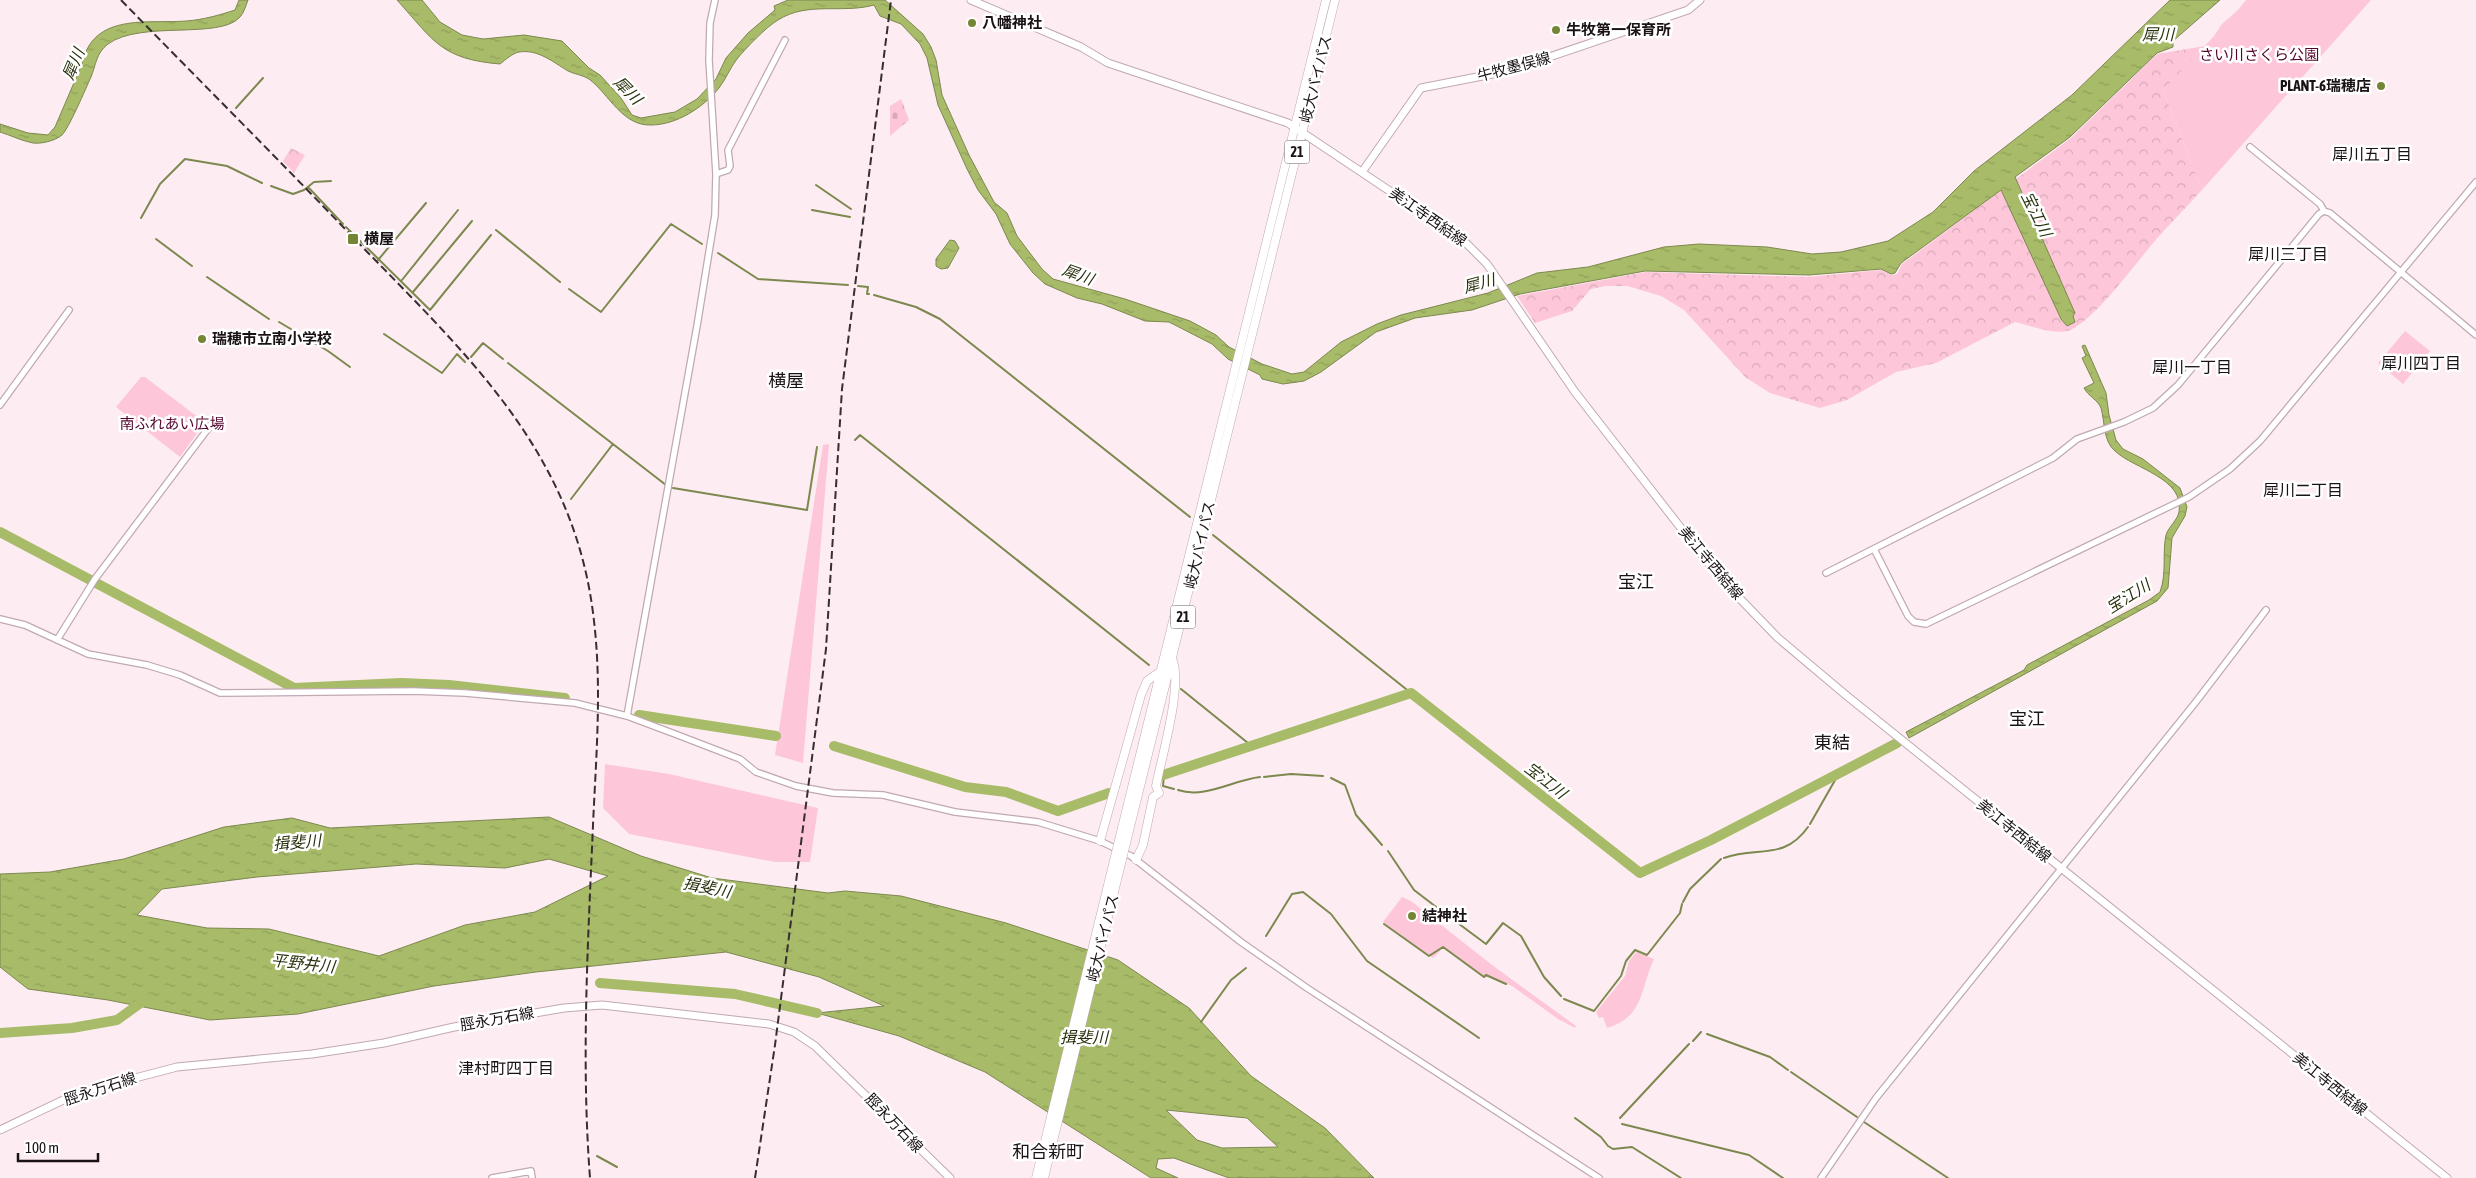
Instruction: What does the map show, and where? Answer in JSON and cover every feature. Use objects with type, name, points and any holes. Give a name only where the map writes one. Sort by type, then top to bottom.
[{"type":"highway","name":"岐大バイパス","points":[[1256,304],[1295,127],[1326,0]]},
{"type":"highway","name":"岐大バイパス","points":[[1044,1178],[1161,671],[1256,304],[1303,132],[1335,0]]},
{"type":"highway","name":"岐大バイパス","points":[[1036,1178],[1126,829],[1173,659],[1231,402]]},
{"type":"highway","points":[[1136,860],[1143,845],[1153,798],[1159,793],[1156,786],[1173,699],[1175,667],[1173,659]]},
{"type":"highway","points":[[1100,841],[1141,695],[1147,681],[1161,671]]},
{"type":"main road","name":"美江寺西結線","points":[[970,0],[1081,47],[1108,63],[1252,109],[1295,127],[1463,240],[1501,282],[1575,392],[1719,577],[1778,638],[2447,1178]]},
{"type":"main road","name":"牛牧墨俣線","points":[[1362,172],[1421,88],[1508,71],[1688,10],[1700,0]]},
{"type":"main road","name":"脛永万石線","points":[[0,1130],[78,1093],[177,1067],[312,1054],[384,1043],[454,1027],[564,1008],[602,1006],[769,1024],[794,1032],[815,1046],[950,1178]]},
{"type":"street","points":[[627,716],[715,215],[716,174],[710,23],[715,0]]},
{"type":"street","points":[[716,174],[728,170],[730,166],[728,150],[784,40]]},
{"type":"street","points":[[2250,147],[2320,204],[2324,211],[2330,213],[2476,335]]},
{"type":"street","points":[[1874,549],[1908,616],[1914,622],[1926,624],[2189,497],[2230,469],[2260,441],[2476,182]]},
{"type":"street","points":[[1826,573],[2053,458],[2077,439],[2153,408],[2178,386],[2307,229],[2324,211]]},
{"type":"street","points":[[0,405],[69,310]]},
{"type":"street","points":[[56,640],[95,579],[212,422]]},
{"type":"street","points":[[1822,1178],[1876,1098],[2195,703],[2266,610]]},
{"type":"street","points":[[0,619],[25,625],[88,654],[147,665],[180,675],[220,693],[250,694],[376,690],[465,693],[575,703],[627,716],[740,759],[756,772],[796,786],[832,793],[883,794],[955,812],[1031,820],[1100,841],[1136,860],[1271,964],[1599,1178]]},
{"type":"street","points":[[492,1178],[531,1171],[532,1178]]},
{"type":"green space","name":"さい川さくら公園","points":[[2246,0],[2371,0],[2202,190],[2163,90]]},
{"type":"green space","points":[[2205,46],[2163,90],[2202,190],[2160,235],[2102,304],[2077,326],[2067,331],[2048,331],[2015,322],[1936,363],[1896,372],[1847,400],[1820,408],[1770,393],[1745,377],[1684,310],[1661,296],[1627,286],[1606,286],[1591,289],[1572,311],[1535,323],[1517,296],[1646,272],[1808,277],[1881,270],[1891,275],[1897,274],[1902,264],[2071,138],[2157,54]]},
{"type":"green space","points":[[901,99],[909,120],[890,136],[890,106]]},
{"type":"green space","points":[[291,148],[305,155],[294,173],[283,161]]},
{"type":"green space","points":[[2405,331],[2430,351],[2403,384],[2378,363]]},
{"type":"green space","name":"南ふれあい広場","points":[[141,377],[145,377],[203,421],[203,425],[180,457],[116,407]]},
{"type":"green space","points":[[829,444],[803,763],[775,755],[823,445]]},
{"type":"green space","points":[[605,764],[669,774],[818,808],[810,862],[775,862],[629,834],[603,808]]},
{"type":"green space","points":[[1402,897],[1411,901],[1492,965],[1576,1026],[1575,1028],[1558,1019],[1512,986],[1487,976],[1485,978],[1444,947],[1433,958],[1383,922]]},
{"type":"green space","points":[[1636,952],[1654,959],[1640,1000],[1628,1017],[1607,1028],[1603,1017],[1599,1018],[1596,1012],[1625,976],[1629,961]]},
{"type":"water","points":[[239,0],[248,0],[240,17],[230,24],[216,28],[140,33],[122,37],[108,44],[99,55],[91,77],[65,131],[56,139],[48,142],[33,143],[0,132],[0,124],[28,133],[48,135],[55,127],[88,47],[98,36],[110,28],[139,22],[186,21],[205,18],[235,10]]},
{"type":"water","name":"犀川","points":[[397,0],[422,0],[440,22],[462,35],[483,39],[524,35],[562,41],[589,68],[600,75],[621,98],[632,115],[641,118],[675,112],[697,99],[716,79],[726,58],[748,33],[775,10],[774,6],[788,0],[885,0],[923,34],[931,47],[936,60],[942,95],[969,155],[994,202],[1007,213],[1017,236],[1042,269],[1053,279],[1125,299],[1190,321],[1216,335],[1229,347],[1262,364],[1292,374],[1304,372],[1341,342],[1377,324],[1401,315],[1488,293],[1537,273],[1588,267],[1664,247],[1699,244],[1767,247],[1812,254],[1841,252],[1888,241],[1933,212],[1974,171],[2072,95],[2170,0],[2220,0],[2173,41],[2173,47],[2157,53],[2070,137],[2015,177],[2075,313],[2073,316],[2075,322],[2067,326],[2061,319],[2001,190],[1901,263],[1895,273],[1891,274],[1881,269],[1809,275],[1645,271],[1520,294],[1472,310],[1415,318],[1376,332],[1321,372],[1304,381],[1283,384],[1262,379],[1260,375],[1228,359],[1212,344],[1169,322],[1145,321],[1102,304],[1077,298],[1045,284],[1033,273],[1010,244],[996,214],[978,190],[967,169],[938,105],[927,58],[920,44],[901,24],[880,16],[874,5],[813,9],[789,14],[773,23],[741,54],[719,88],[705,102],[679,119],[651,125],[641,124],[624,115],[589,79],[568,71],[539,54],[519,52],[500,64],[464,58],[451,52],[440,46],[430,37]]},
{"type":"water","points":[[950,240],[955,241],[959,248],[948,268],[941,269],[936,266],[936,259]]},
{"type":"water","name":"宝江川","points":[[2085,345],[2106,393],[2109,415],[2116,440],[2123,449],[2143,459],[2180,488],[2187,507],[2185,516],[2172,538],[2168,588],[2157,601],[1909,738],[1906,732],[2024,670],[2027,665],[2149,600],[2160,592],[2163,578],[2166,535],[2178,515],[2179,500],[2166,483],[2123,457],[2111,447],[2106,437],[2101,408],[2084,388],[2094,383],[2082,358],[2086,356],[2082,346]]},
{"type":"water","name":"揖斐川","points":[[549,817],[641,856],[712,878],[828,893],[845,891],[901,896],[1006,923],[1118,960],[1189,1008],[1251,1076],[1325,1128],[1374,1178],[1229,1178],[1174,1158],[1158,1159],[1156,1168],[1178,1178],[1151,1178],[985,1072],[899,1036],[817,1013],[884,1006],[819,977],[726,952],[536,972],[434,986],[298,1014],[210,1020],[108,1000],[28,989],[0,967],[0,874],[50,872],[124,859],[224,827],[292,818],[330,828]],"holes":[[[549,859],[608,876],[535,912],[465,925],[379,956],[269,929],[207,928],[137,915],[162,889],[257,877],[416,864],[505,868]],[[1166,1110],[1247,1118],[1278,1147],[1222,1148],[1197,1140]]]},
{"type":"waterway","points":[[236,108],[263,78]]},
{"type":"waterway","points":[[141,218],[160,184],[185,159],[227,166],[262,183]]},
{"type":"waterway","points":[[271,186],[293,194],[304,190],[314,182],[331,181]]},
{"type":"waterway","points":[[816,185],[851,209]]},
{"type":"waterway","points":[[308,187],[343,224]]},
{"type":"waterway","points":[[378,260],[426,203]]},
{"type":"waterway","points":[[402,280],[458,210]]},
{"type":"waterway","points":[[812,210],[850,217]]},
{"type":"waterway","points":[[413,292],[472,221]]},
{"type":"waterway","points":[[569,289],[601,312],[671,224],[702,244]]},
{"type":"waterway","points":[[346,227],[430,310],[491,235]]},
{"type":"waterway","points":[[496,230],[560,282]]},
{"type":"waterway","points":[[156,239],[192,266]]},
{"type":"waterway","points":[[718,253],[758,279],[848,285]]},
{"type":"waterway","points":[[207,277],[269,319]]},
{"type":"waterway","points":[[858,286],[868,287],[867,294],[869,294]]},
{"type":"waterway","points":[[874,295],[916,307],[940,319],[1190,517]]},
{"type":"waterway","points":[[279,322],[328,351],[350,367]]},
{"type":"waterway","points":[[384,334],[442,373],[457,354],[465,362]]},
{"type":"waterway","points":[[471,357],[483,343],[503,359]]},
{"type":"waterway","points":[[508,363],[666,485]]},
{"type":"waterway","points":[[855,440],[860,435],[1149,665]]},
{"type":"waterway","points":[[571,499],[613,444]]},
{"type":"waterway","points":[[673,488],[807,510],[817,447]]},
{"type":"waterway","points":[[0,532],[294,688],[401,683],[449,685],[565,698]]},
{"type":"waterway","points":[[1213,535],[1411,693]]},
{"type":"waterway","points":[[1181,689],[1248,743],[1249,747]]},
{"type":"waterway","name":"宝江川","points":[[1163,775],[1411,693],[1640,873],[1711,840],[1897,743]]},
{"type":"waterway","points":[[639,715],[776,736]]},
{"type":"waterway","points":[[834,746],[965,787],[1006,792],[1058,811],[1109,793]]},
{"type":"waterway","points":[[1264,777],[1291,774],[1323,776]]},
{"type":"waterway","points":[[1164,775],[1163,786],[1174,789]]},
{"type":"waterway","points":[[1810,824],[1838,775]]},
{"type":"waterway","points":[[1178,790],[1188,792],[1209,791],[1260,777]]},
{"type":"waterway","points":[[1331,778],[1345,785],[1356,815],[1382,845]]},
{"type":"waterway","points":[[1724,858],[1780,849],[1799,838],[1808,827]]},
{"type":"waterway","points":[[1388,851],[1414,890],[1448,916]]},
{"type":"waterway","points":[[1683,902],[1690,889],[1721,859]]},
{"type":"waterway","points":[[1266,936],[1292,894],[1303,892],[1331,914],[1367,961],[1479,1038]]},
{"type":"waterway","points":[[1564,999],[1594,1011],[1621,976],[1626,961],[1635,950],[1647,955],[1680,913],[1682,904]]},
{"type":"waterway","points":[[1451,918],[1486,944],[1503,923],[1521,936],[1544,977],[1561,996]]},
{"type":"waterway","points":[[1384,924],[1429,956],[1443,947],[1484,977],[1486,975],[1506,984]]},
{"type":"waterway","points":[[1201,1022],[1231,980],[1246,968]]},
{"type":"waterway","points":[[600,983],[735,994],[817,1013]]},
{"type":"waterway","name":"平野井川","points":[[0,1033],[72,1028],[117,1020],[146,999]]},
{"type":"waterway","points":[[1693,1041],[1701,1032]]},
{"type":"waterway","points":[[1707,1034],[1770,1057],[1788,1070]]},
{"type":"waterway","points":[[1620,1118],[1689,1044]]},
{"type":"waterway","points":[[1791,1072],[1857,1117]]},
{"type":"waterway","points":[[1575,1118],[1601,1137],[1613,1149],[1632,1147],[1681,1178]]},
{"type":"waterway","points":[[1864,1122],[1948,1178]]},
{"type":"waterway","points":[[1622,1124],[1749,1155],[1783,1178]]},
{"type":"waterway","points":[[597,1156],[617,1167]]},
{"type":"railway","points":[[121,0],[391,276],[471,362],[507,406],[538,453],[564,504],[583,559],[594,621],[598,672],[597,748],[586,1001],[586,1090],[590,1178]]},
{"type":"railway","points":[[755,1178],[775,1045],[826,649],[842,389],[891,0]]},
{"type":"place","name":"八幡神社","points":[[972,23]]},
{"type":"place","name":"牛牧第一保育所","points":[[1556,30]]},
{"type":"place","name":"PLANT-6瑞穂店","points":[[2381,86]]},
{"type":"place","name":"横屋","points":[[353,239]]},
{"type":"place","name":"瑞穂市立南小学校","points":[[202,339]]},
{"type":"place","name":"結神社","points":[[1412,916]]},
{"type":"district","name":"犀川五丁目","points":[[2372,154]]},
{"type":"district","name":"犀川三丁目","points":[[2288,254]]},
{"type":"district","name":"犀川四丁目","points":[[2421,363]]},
{"type":"district","name":"犀川一丁目","points":[[2192,367]]},
{"type":"district","name":"横屋","points":[[786,381]]},
{"type":"district","name":"犀川二丁目","points":[[2303,490]]},
{"type":"district","name":"宝江","points":[[1636,582]]},
{"type":"district","name":"宝江","points":[[2027,719]]},
{"type":"district","name":"東結","points":[[1832,743]]},
{"type":"district","name":"津村町四丁目","points":[[506,1068]]},
{"type":"district","name":"和合新町","points":[[1048,1152]]}]
